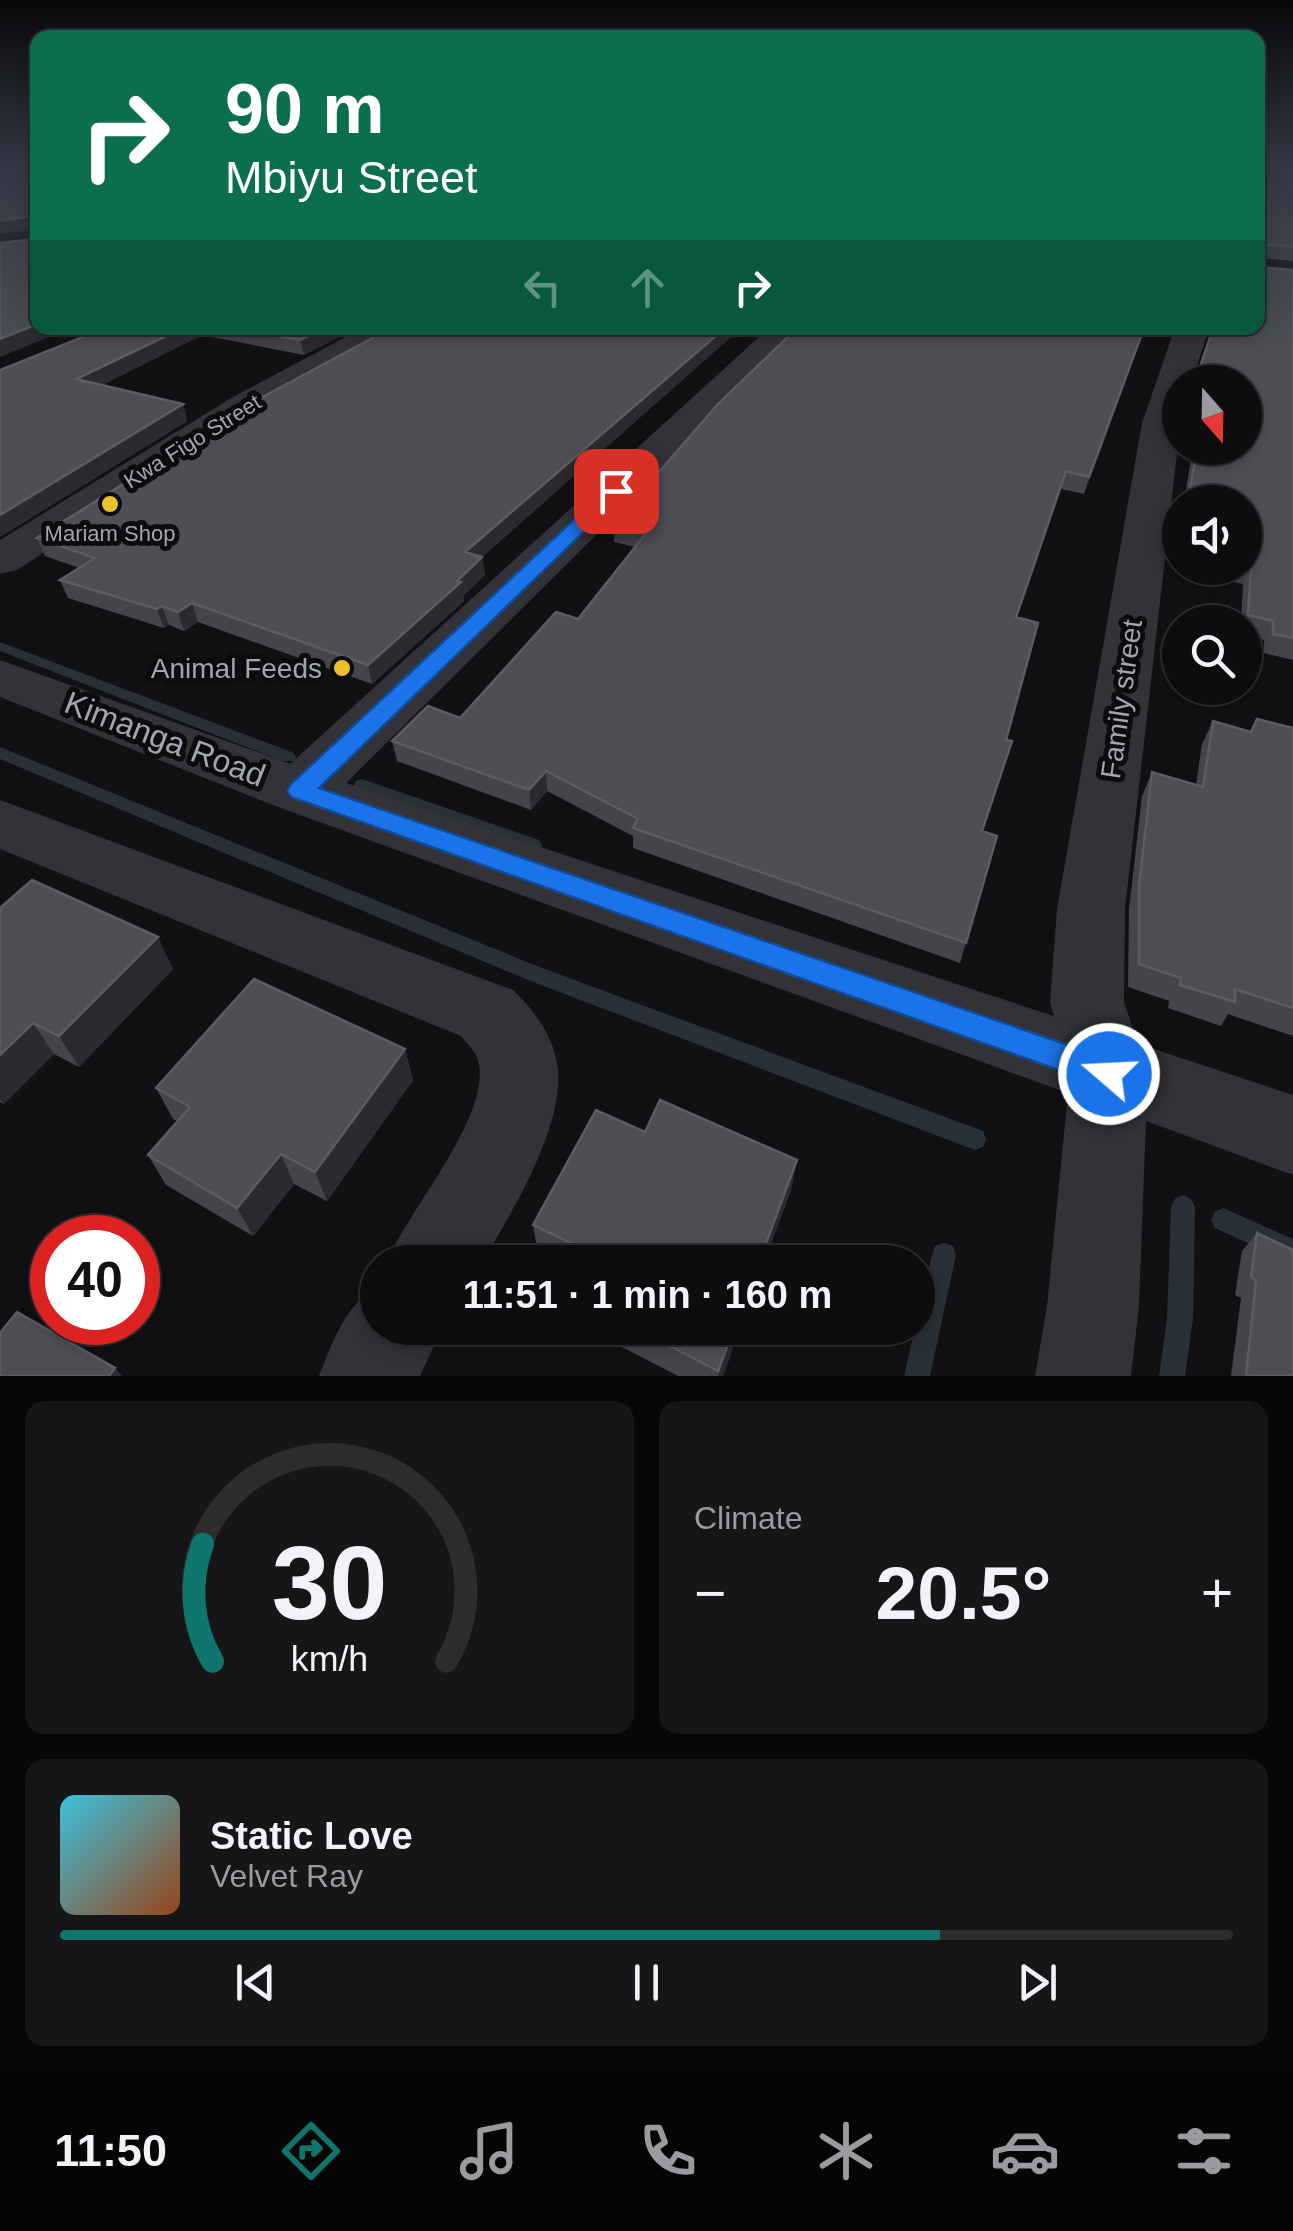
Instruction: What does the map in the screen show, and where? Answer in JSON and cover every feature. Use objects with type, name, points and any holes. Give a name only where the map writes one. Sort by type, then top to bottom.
[{"type":"street","name":"Kwa Figo Street","points":[[0,560],[246,405],[374,335]]},
{"type":"street","points":[[300,791],[781,335]]},
{"type":"street","name":"Family street","points":[[1109,1074],[1087,1002],[1091,909],[1162,422],[1192,335]]},
{"type":"street","name":"Kimanga Road","points":[[0,677],[300,791],[1293,1135]]},
{"type":"street","points":[[0,824],[487,1012],[514,1044],[520,1095],[506,1134],[442,1245]]},
{"type":"street","points":[[1083,1376],[1093,1306],[1109,1074]]},
{"type":"street","points":[[367,1376],[385,1345]]},
{"type":"building","points":[[1265,228],[1293,228],[1293,247],[1265,244]]},
{"type":"building","points":[[30,239],[30,327],[0,339],[0,243]]},
{"type":"building","points":[[1265,267],[1293,270],[1293,638],[1273,634],[1273,621],[1262,618],[1262,605],[1249,605],[1250,585],[1262,585],[1262,485],[1191,485],[1194,465],[1262,465],[1262,365],[1201,365],[1211,335],[1265,335]]},
{"type":"building","points":[[88,335],[168,335],[76,379],[183,404],[0,515],[0,370]]},
{"type":"building","points":[[274,335],[310,335],[300,340]]},
{"type":"building","points":[[378,335],[717,335],[465,552],[482,557],[457,581],[461,582],[368,665],[192,603],[178,612],[162,606],[157,609],[60,580],[95,558],[37,538],[257,400]]},
{"type":"building","points":[[790,335],[1141,335],[1089,477],[1066,471],[1016,617],[1038,623],[1006,740],[1012,741],[982,831],[997,836],[966,943],[633,828],[638,819],[546,771],[529,790],[392,741],[428,706],[460,718],[556,612],[578,619],[647,532],[614,524],[718,404]]},
{"type":"building","points":[[1257,719],[1293,728],[1293,1008],[1235,989],[1235,1002],[1180,985],[1181,978],[1139,964],[1139,886],[1152,772],[1203,787],[1213,721],[1251,732]]},
{"type":"building","points":[[32,880],[158,937],[59,1036],[33,1023],[0,1055],[0,908]]},
{"type":"building","points":[[254,979],[405,1049],[315,1172],[281,1154],[237,1208],[148,1155],[190,1107],[156,1088]]},
{"type":"building","points":[[660,1100],[797,1160],[765,1245],[575,1245],[533,1225],[596,1110],[645,1132]]},
{"type":"building","points":[[1257,1233],[1293,1250],[1293,1376],[1246,1376]]},
{"type":"building","points":[[17,1312],[30,1319],[30,1345],[75,1345],[115,1368],[109,1376],[0,1376],[0,1333]]},
{"type":"building","points":[[668,1345],[728,1345],[718,1371]]},
{"type":"waterway","points":[[0,646],[288,757]]},
{"type":"waterway","points":[[0,753],[535,974],[975,1139]]},
{"type":"waterway","points":[[362,785],[533,845]]},
{"type":"waterway","points":[[1172,1376],[1180,1319],[1183,1207]]},
{"type":"waterway","points":[[1223,1220],[1293,1252]]},
{"type":"waterway","points":[[917,1376],[944,1255]]},
{"type":"place","name":"Mariam Shop","points":[[110,504]]},
{"type":"place","name":"Animal Feeds","points":[[342,668]]},
{"type":"route","points":[[616,491],[300,791],[1109,1074]]}]
